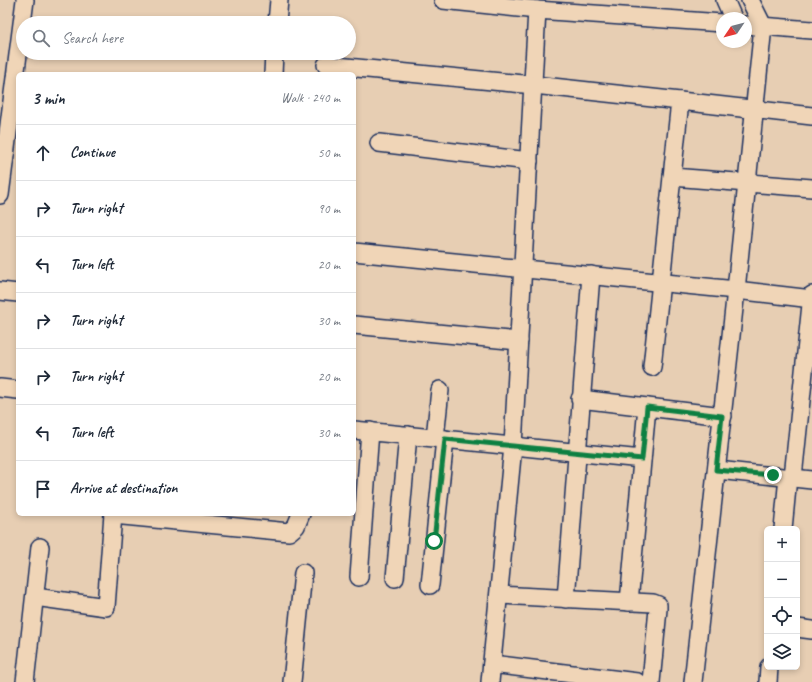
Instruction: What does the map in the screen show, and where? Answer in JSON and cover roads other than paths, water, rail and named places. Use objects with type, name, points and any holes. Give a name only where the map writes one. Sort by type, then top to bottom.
[{"type":"street","points":[[23,16],[25,0]]},
{"type":"street","points":[[278,16],[279,0]]},
{"type":"street","points":[[443,0],[538,10],[716,23]]},
{"type":"street","points":[[725,0],[730,12]]},
{"type":"street","points":[[693,682],[763,26],[750,0]]},
{"type":"street","points":[[490,682],[513,446],[538,10]]},
{"type":"street","points":[[752,25],[812,30]]},
{"type":"street","points":[[0,195],[17,60]]},
{"type":"street","points":[[273,72],[274,60]]},
{"type":"street","points":[[326,65],[754,108],[812,116]]},
{"type":"street","points":[[652,367],[680,101]]},
{"type":"street","points":[[379,143],[530,161]]},
{"type":"street","points":[[672,177],[812,188]]},
{"type":"street","points":[[356,252],[812,298]]},
{"type":"street","points":[[566,599],[580,399],[591,275]]},
{"type":"street","points":[[0,291],[16,293]]},
{"type":"street","points":[[783,526],[812,295]]},
{"type":"street","points":[[356,325],[519,341]]},
{"type":"street","points":[[0,388],[16,390]]},
{"type":"street","points":[[430,585],[440,439],[440,390]]},
{"type":"street","points":[[580,399],[722,416]]},
{"type":"street","points":[[628,602],[647,407]]},
{"type":"street","points":[[359,577],[362,431],[642,459]]},
{"type":"street","points":[[395,578],[408,435]]},
{"type":"street","points":[[716,470],[812,480]]},
{"type":"street","points":[[35,597],[106,607],[113,516]]},
{"type":"street","points":[[133,516],[289,532],[296,526],[299,516]]},
{"type":"street","points":[[25,682],[40,548]]},
{"type":"street","points":[[292,682],[303,573]]},
{"type":"street","points":[[499,595],[653,603],[658,605],[651,682]]},
{"type":"street","points":[[800,628],[812,630]]},
{"type":"street","points":[[492,664],[637,682]]},
{"type":"street","points":[[768,682],[770,670]]}]
